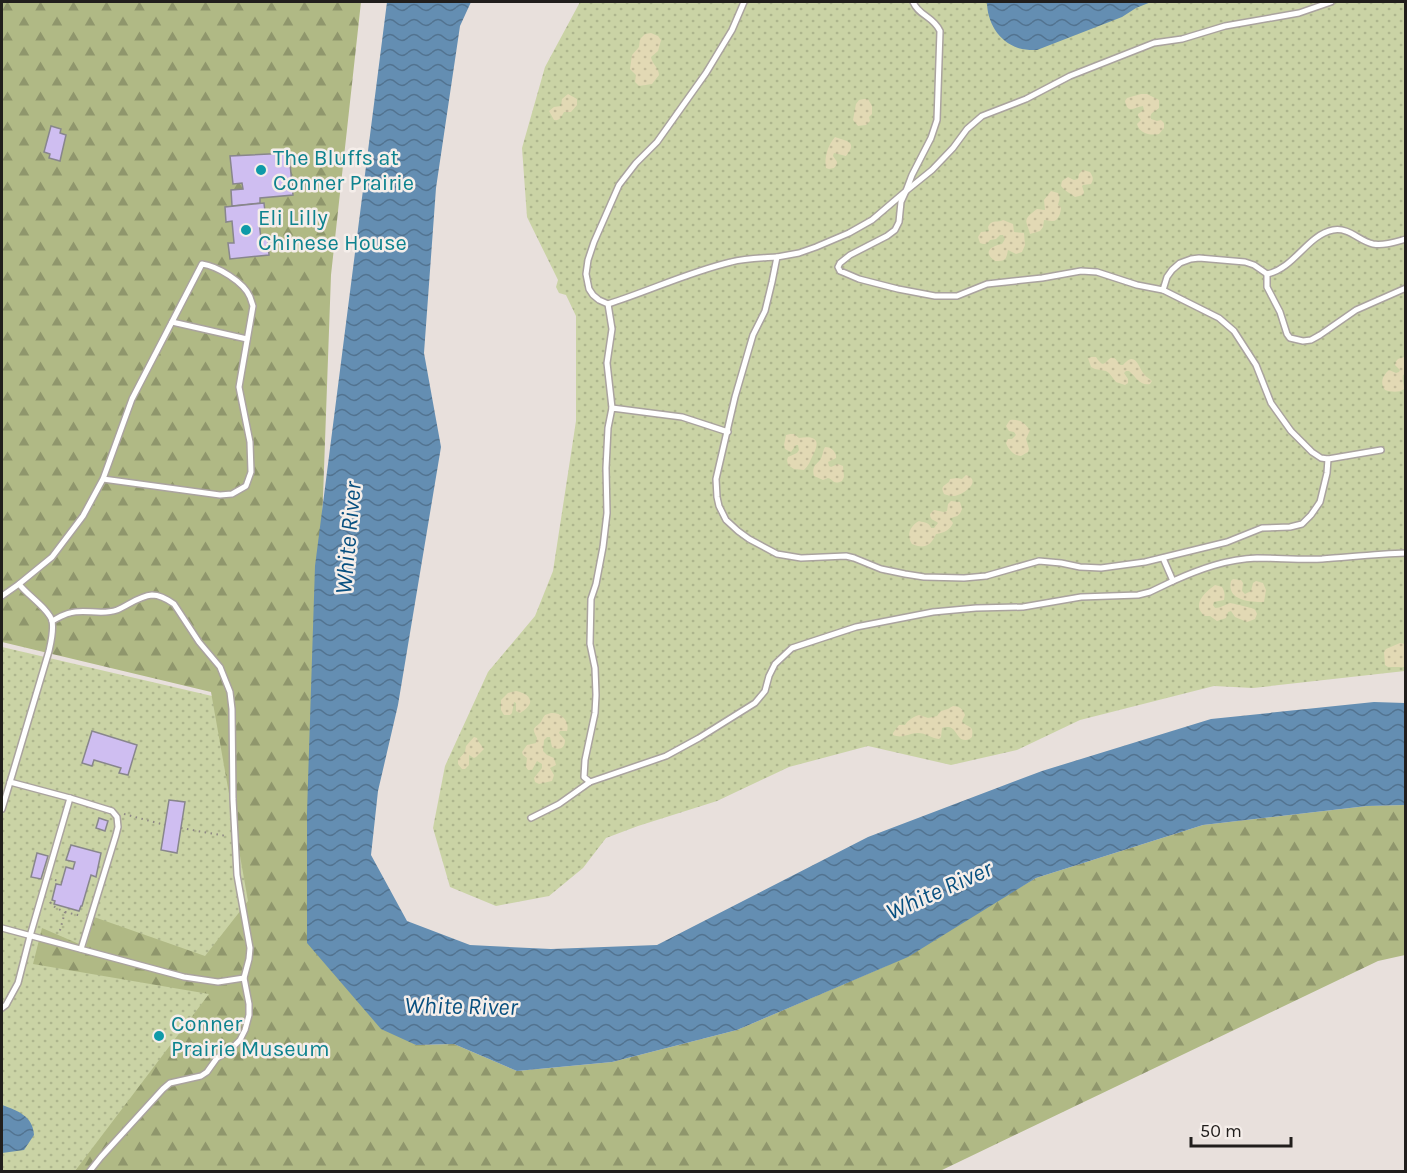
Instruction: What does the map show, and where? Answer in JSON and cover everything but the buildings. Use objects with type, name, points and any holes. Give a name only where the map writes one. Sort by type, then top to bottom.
[{"type":"lane","points":[[744,2],[732,30],[706,74],[657,142],[619,184],[594,242],[586,267],[586,281],[589,289],[599,300],[608,304],[712,267],[734,261],[799,253],[816,247],[872,220],[932,170],[967,129],[989,113],[1026,99],[1070,76],[1154,43],[1182,39],[1225,26],[1299,13],[1331,2]]},
{"type":"lane","points":[[913,2],[919,11],[935,22],[940,31],[937,120],[932,138],[912,175],[901,202],[896,230],[850,255],[840,263],[838,267],[840,270],[859,279],[935,296],[957,296],[987,284],[1042,278],[1081,270],[1097,272],[1137,285],[1162,290],[1219,318],[1234,331],[1256,366],[1271,403],[1291,431],[1312,452],[1321,458],[1328,459],[1382,450]]},
{"type":"lane","points":[[1267,274],[1278,270],[1331,230],[1344,230],[1372,244],[1392,243],[1406,239]]},
{"type":"lane","points":[[777,257],[765,311],[753,335],[735,397],[716,479],[719,506],[726,520],[763,548],[777,554],[807,558],[846,556],[898,573],[924,577],[964,578],[986,576],[1039,561],[1101,568],[1145,562],[1227,542],[1262,528],[1302,524],[1320,502],[1328,459]]},
{"type":"lane","points":[[1162,290],[1172,270],[1180,263],[1191,259],[1245,262],[1267,274]]},
{"type":"lane","points":[[2,596],[52,557],[83,516],[103,479],[132,399],[202,264],[231,276],[249,294],[253,306],[239,387],[250,442],[251,472],[246,486],[232,494],[220,495],[103,479]]},
{"type":"lane","points":[[1267,274],[1267,287],[1280,312],[1287,334],[1290,338],[1303,341],[1320,335],[1356,310],[1406,288]]},
{"type":"lane","points":[[590,782],[584,777],[596,695],[595,668],[590,644],[591,599],[596,585],[605,536],[608,428],[612,408],[607,363],[612,329],[608,304]]},
{"type":"lane","points":[[172,322],[247,339]]},
{"type":"lane","points":[[612,408],[681,417],[728,432]]},
{"type":"lane","points":[[531,818],[559,804],[590,782],[666,756],[699,738],[754,702],[765,691],[768,676],[775,664],[792,648],[856,627],[933,612],[1023,607],[1081,597],[1138,595],[1217,564],[1238,560],[1320,559],[1406,553]]},
{"type":"lane","points":[[1163,558],[1173,581]]},
{"type":"lane","points":[[2,809],[51,639],[52,621],[47,612],[19,584]]},
{"type":"lane","points":[[52,621],[70,612],[105,613],[114,611],[141,597],[159,596],[174,604],[199,642],[220,667],[230,692],[232,799],[237,875],[250,948],[244,978],[249,1015],[240,1040],[229,1051],[217,1058],[207,1072],[201,1076],[170,1083],[163,1089],[89,1172]]},
{"type":"lane","points":[[10,782],[112,811],[117,817],[118,827],[81,949]]},
{"type":"lane","points":[[2,1008],[18,983],[70,798]]},
{"type":"lane","points":[[2,928],[184,977],[218,982],[244,978]]},
{"type":"path","points":[[112,811],[165,825]]},
{"type":"path","points":[[181,828],[235,837]]},
{"type":"path","points":[[49,900],[53,906],[65,912],[91,917]]},
{"type":"path","points":[[56,943],[65,912]]},
{"type":"green space","points":[[2,2],[361,2],[331,275],[307,942],[416,1045],[454,1044],[517,1071],[612,1062],[737,1030],[886,966],[1036,878],[1203,825],[1367,806],[1405,805],[1405,955],[1378,961],[940,1171],[75,1171],[209,994],[33,964],[42,928],[86,947],[94,917],[205,956],[248,901],[211,692],[2,642]]},
{"type":"green space","points":[[580,2],[1405,2],[1405,671],[1253,688],[1214,686],[1080,720],[1017,750],[951,765],[868,746],[789,767],[717,801],[606,838],[583,868],[549,896],[496,906],[450,887],[433,828],[445,766],[488,672],[535,616],[553,571],[576,421],[576,316],[566,295],[559,293],[556,287],[558,280],[527,217],[522,148],[545,67]]},
{"type":"green space","name":"Conner Prairie Museum","points":[[2,647],[259,707],[353,1171],[2,1172]]},
{"type":"sand","points":[[651,33],[661,40],[658,51],[651,57],[659,75],[652,84],[639,86],[635,82],[636,75],[630,69],[632,55],[639,47],[640,39],[645,34]]},
{"type":"sand","points":[[568,94],[577,99],[577,105],[571,112],[564,112],[559,119],[554,120],[549,111],[561,106],[562,99]]},
{"type":"sand","points":[[1147,94],[1159,100],[1159,108],[1152,113],[1151,119],[1161,120],[1164,123],[1164,128],[1159,134],[1145,133],[1138,127],[1137,124],[1141,120],[1138,114],[1144,110],[1143,106],[1130,109],[1126,105],[1127,98]]},
{"type":"sand","points":[[868,99],[872,106],[870,121],[866,125],[858,126],[853,120],[856,104],[859,100]]},
{"type":"sand","points":[[835,137],[849,142],[851,147],[846,156],[834,153],[837,164],[834,168],[829,169],[826,168],[826,155]]},
{"type":"sand","points":[[1083,170],[1090,172],[1093,181],[1091,184],[1082,186],[1083,195],[1075,197],[1061,186],[1062,181],[1068,177],[1078,179]]},
{"type":"sand","points":[[1051,191],[1059,195],[1058,205],[1061,207],[1059,217],[1054,221],[1044,220],[1040,231],[1030,234],[1027,218],[1037,209],[1045,210],[1044,200]]},
{"type":"sand","points":[[1003,220],[1013,224],[1014,232],[1024,233],[1025,245],[1022,252],[1016,254],[1008,250],[1005,259],[995,261],[989,252],[994,246],[1002,244],[1005,239],[1003,235],[985,244],[980,243],[978,237],[981,232],[989,231],[988,227],[991,223]]},
{"type":"sand","points":[[1096,357],[1104,364],[1114,358],[1120,365],[1134,359],[1152,381],[1150,384],[1143,384],[1129,371],[1126,371],[1124,373],[1128,383],[1125,385],[1116,382],[1106,371],[1091,367],[1088,358]]},
{"type":"sand","points":[[1405,357],[1404,389],[1395,392],[1385,390],[1382,380],[1385,375],[1389,370],[1399,372],[1400,370],[1395,365],[1398,359]]},
{"type":"sand","points":[[1010,420],[1022,422],[1030,430],[1026,439],[1028,452],[1021,456],[1012,452],[1006,443],[1008,439],[1016,435],[1006,426]]},
{"type":"sand","points":[[790,434],[799,438],[810,437],[816,440],[815,451],[804,470],[794,469],[788,465],[788,457],[799,450],[798,445],[791,452],[785,449],[786,435]]},
{"type":"sand","points":[[825,447],[832,449],[836,455],[836,458],[828,462],[829,466],[838,464],[843,466],[842,481],[835,482],[828,478],[823,480],[814,476],[814,466],[821,459]]},
{"type":"sand","points":[[966,475],[973,481],[970,487],[954,496],[944,494],[944,485],[950,479],[962,479]]},
{"type":"sand","points":[[951,501],[960,502],[962,509],[958,515],[950,519],[953,523],[950,528],[936,534],[927,545],[912,544],[909,534],[913,525],[919,521],[934,528],[938,523],[931,519],[930,514],[934,510],[947,511]]},
{"type":"sand","points":[[1233,579],[1241,580],[1242,591],[1245,594],[1251,591],[1256,581],[1263,583],[1266,590],[1264,602],[1247,601],[1236,596],[1230,588]]},
{"type":"sand","points":[[1215,585],[1222,587],[1225,595],[1224,600],[1214,602],[1215,608],[1230,603],[1254,609],[1257,614],[1255,619],[1247,622],[1235,617],[1231,611],[1228,612],[1226,618],[1217,621],[1204,615],[1199,608],[1200,600]]},
{"type":"sand","points":[[1400,643],[1405,644],[1405,667],[1388,667],[1385,665],[1384,652]]},
{"type":"sand","points":[[516,691],[526,694],[530,703],[520,713],[516,711],[514,702],[512,713],[504,715],[501,710],[501,700],[508,693]]},
{"type":"sand","points":[[953,706],[962,710],[965,715],[963,723],[972,729],[972,737],[969,739],[961,739],[949,727],[942,728],[939,739],[921,733],[893,735],[899,725],[905,725],[919,715],[928,718],[937,716],[941,711]]},
{"type":"sand","points":[[551,713],[564,718],[568,727],[567,731],[559,733],[565,740],[562,748],[552,747],[550,737],[544,740],[543,751],[554,758],[556,765],[550,768],[554,775],[552,781],[539,784],[534,778],[542,768],[542,764],[537,761],[532,770],[528,770],[527,758],[522,752],[527,745],[536,743],[534,728],[545,715]]},
{"type":"sand","points":[[474,737],[484,749],[474,758],[469,755],[469,765],[462,769],[458,760]]},
{"type":"water","name":"White River","points":[[387,2],[471,2],[460,26],[436,188],[424,353],[441,447],[398,705],[378,791],[371,855],[407,921],[470,945],[551,949],[657,945],[868,837],[1042,771],[1211,719],[1374,702],[1405,703],[1405,805],[1367,806],[1203,825],[1036,878],[908,957],[737,1030],[612,1062],[517,1071],[454,1044],[416,1045],[381,1029],[307,943],[307,812],[315,566]]},
{"type":"water","points":[[987,2],[1151,2],[1122,17],[1037,50],[1014,46],[1001,37],[989,18]]},
{"type":"water","points":[[2,1105],[24,1115],[31,1123],[34,1135],[24,1150],[2,1153]]},
{"type":"place","name":"The Bluffs at Conner Prairie","points":[[261,170]]},
{"type":"place","name":"Eli Lilly Chinese House","points":[[246,230]]},
{"type":"place","name":"Conner Prairie Museum","points":[[159,1036]]}]
